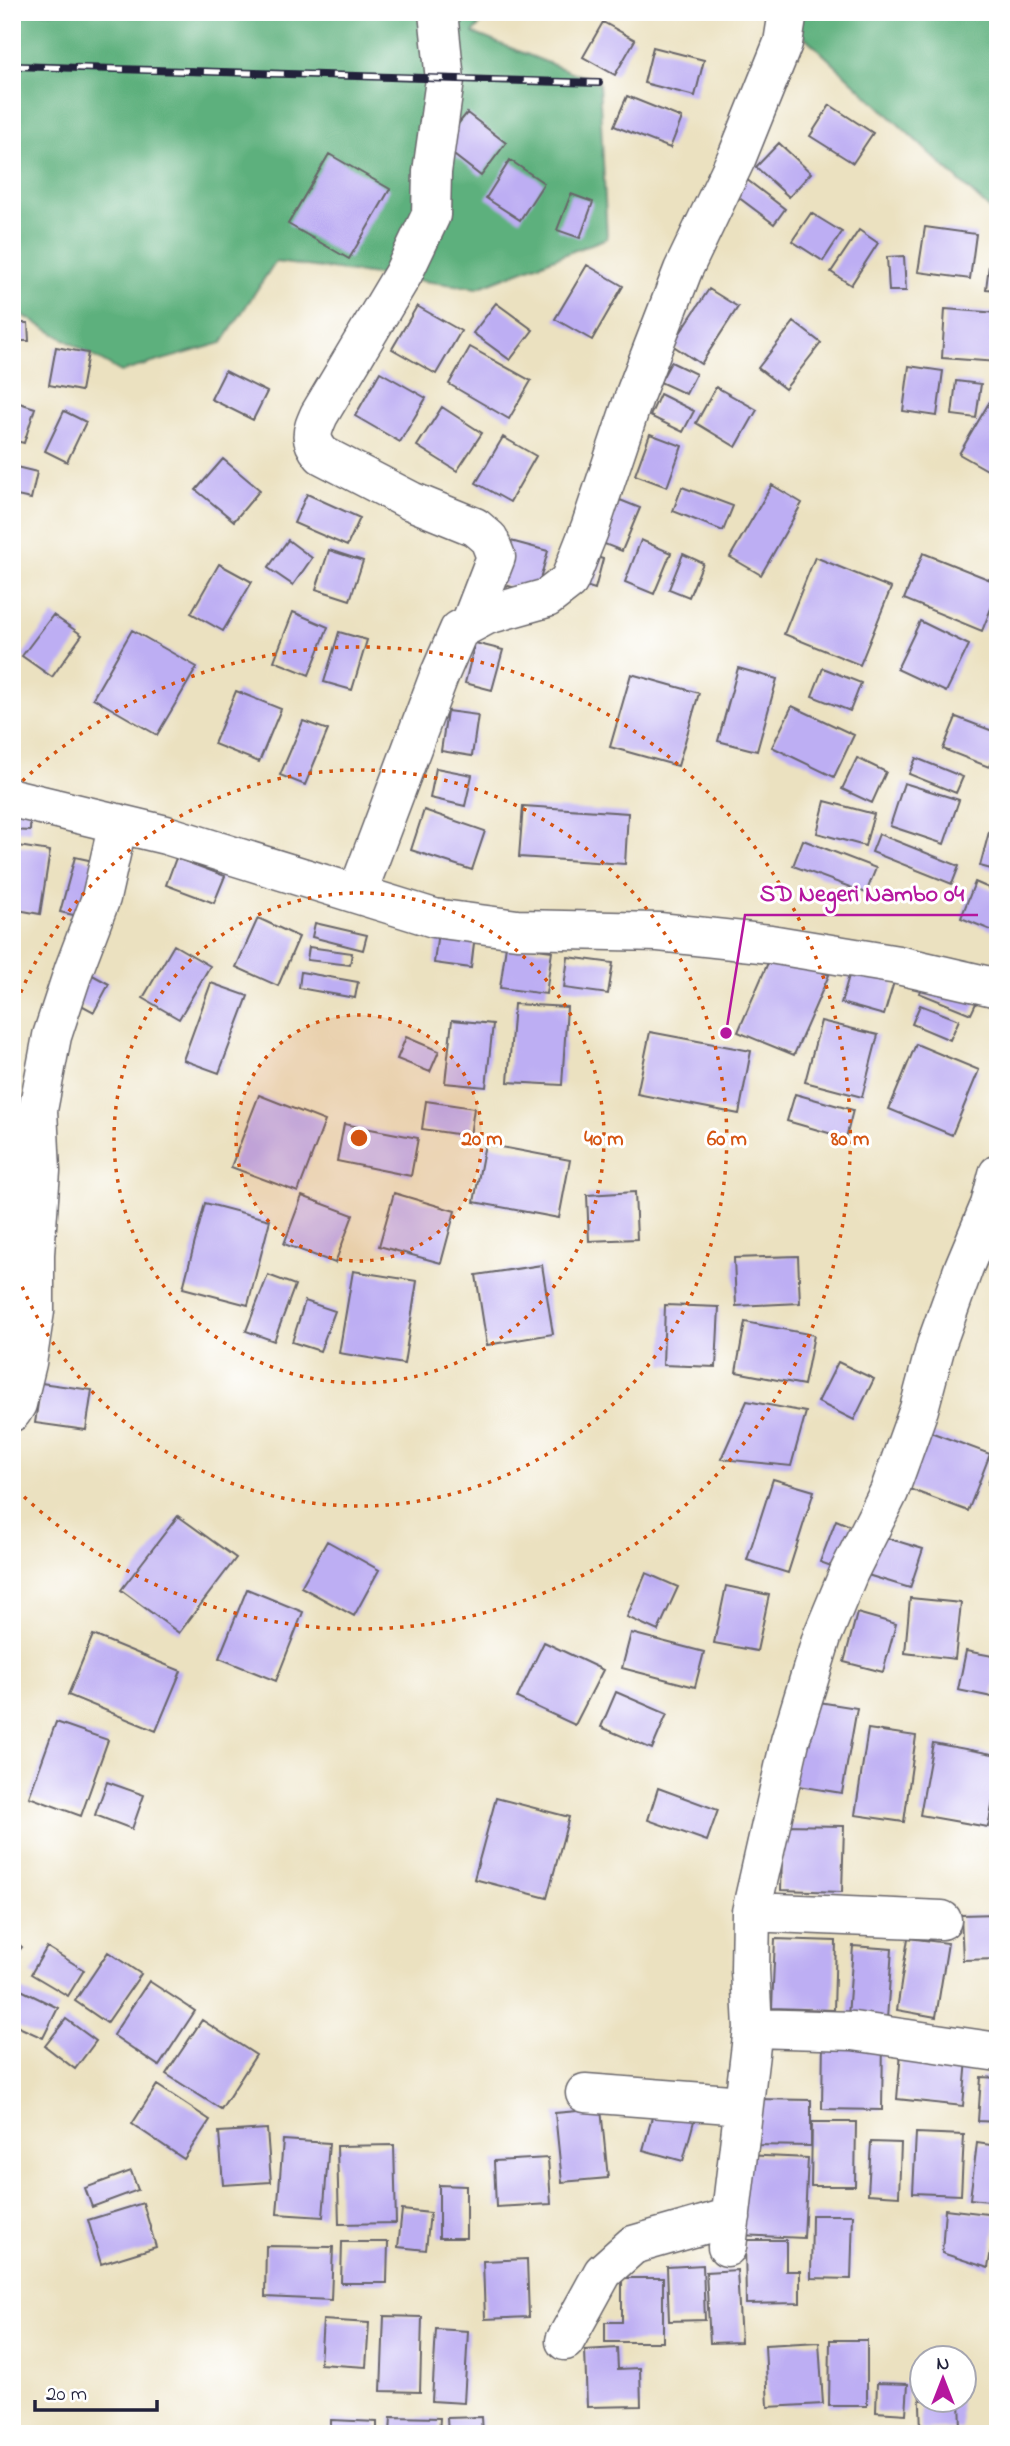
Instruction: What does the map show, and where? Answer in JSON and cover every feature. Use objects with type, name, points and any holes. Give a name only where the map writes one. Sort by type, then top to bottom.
[{"type":"street","points":[[438,12],[445,80],[432,172],[431,215],[402,274],[312,430],[313,444],[322,455],[411,501],[475,527],[489,539],[496,557],[470,624]]},
{"type":"street","points":[[357,894],[459,630],[487,615],[547,598],[569,581],[590,528],[635,394],[683,270],[737,157],[783,43],[788,12]]},
{"type":"street","points":[[12,798],[166,835],[435,918],[517,929],[659,932],[771,944],[898,965],[998,988]]},
{"type":"street","points":[[12,1412],[17,1404],[27,1363],[35,1311],[35,1254],[41,1171],[38,1111],[52,1037],[101,898],[118,823]]},
{"type":"street","points":[[565,2341],[603,2272],[633,2245],[729,2232],[754,2028],[750,1970],[751,1912],[790,1741],[822,1637],[849,1572],[889,1492],[919,1409],[936,1345],[990,1205],[998,1174]]},
{"type":"street","points":[[751,1912],[942,1920]]},
{"type":"street","points":[[754,2028],[853,2031],[998,2052]]},
{"type":"street","points":[[585,2092],[743,2105]]},
{"type":"green space","points":[[12,12],[490,12],[473,33],[599,83],[607,238],[477,288],[275,262],[222,343],[121,372],[12,309]]},
{"type":"green space","points":[[778,12],[998,12],[998,217]]},
{"type":"building","points":[[603,22],[635,40],[615,75],[583,57]]},
{"type":"building","points":[[653,47],[704,60],[695,96],[644,83]]},
{"type":"building","points":[[627,96],[682,118],[670,148],[614,126]]},
{"type":"building","points":[[830,105],[873,133],[853,163],[810,136]]},
{"type":"building","points":[[467,113],[506,143],[481,176],[441,145]]},
{"type":"building","points":[[779,143],[811,173],[789,197],[756,167]]},
{"type":"building","points":[[329,154],[390,189],[349,259],[288,224]]},
{"type":"building","points":[[510,160],[544,183],[520,220],[486,198]]},
{"type":"building","points":[[746,179],[785,209],[774,224],[734,194]]},
{"type":"building","points":[[571,194],[593,202],[580,238],[557,230]]},
{"type":"building","points":[[811,213],[842,232],[823,261],[792,241]]},
{"type":"building","points":[[925,227],[976,234],[970,279],[918,272]]},
{"type":"building","points":[[859,230],[878,243],[851,285],[831,272]]},
{"type":"building","points":[[992,241],[998,242],[998,290],[986,289]]},
{"type":"building","points":[[904,256],[906,291],[889,291],[887,257]]},
{"type":"building","points":[[587,265],[623,286],[592,340],[555,319]]},
{"type":"building","points":[[709,289],[738,307],[701,364],[672,345]]},
{"type":"building","points":[[496,303],[533,330],[510,360],[473,333]]},
{"type":"building","points":[[417,306],[461,331],[436,374],[392,349]]},
{"type":"building","points":[[945,309],[998,313],[998,362],[942,358]]},
{"type":"building","points":[[794,322],[821,343],[785,389],[758,368]]},
{"type":"building","points":[[12,323],[28,323],[29,341],[12,341]]},
{"type":"building","points":[[56,347],[88,353],[81,391],[49,385]]},
{"type":"building","points":[[470,347],[531,381],[509,419],[449,384]]},
{"type":"building","points":[[671,362],[696,374],[686,394],[660,382]]},
{"type":"building","points":[[909,366],[943,371],[937,416],[903,411]]},
{"type":"building","points":[[225,371],[267,392],[253,420],[211,399]]},
{"type":"building","points":[[380,372],[426,398],[400,442],[355,416]]},
{"type":"building","points":[[956,381],[981,384],[976,418],[952,415]]},
{"type":"building","points":[[716,387],[757,410],[736,447],[696,423]]},
{"type":"building","points":[[660,394],[694,411],[683,432],[650,416]]},
{"type":"building","points":[[993,396],[998,398],[998,476],[959,454]]},
{"type":"building","points":[[13,401],[35,408],[24,443],[12,440]]},
{"type":"building","points":[[442,407],[482,433],[457,471],[417,446]]},
{"type":"building","points":[[64,411],[86,422],[67,462],[45,451]]},
{"type":"building","points":[[650,434],[682,446],[667,487],[635,475]]},
{"type":"building","points":[[503,437],[536,456],[510,502],[476,483]]},
{"type":"building","points":[[223,459],[260,490],[234,521],[196,490]]},
{"type":"building","points":[[12,466],[37,472],[31,499],[12,495]]},
{"type":"building","points":[[772,485],[802,503],[761,575],[730,557]]},
{"type":"building","points":[[682,487],[733,506],[723,531],[673,511]]},
{"type":"building","points":[[307,494],[360,518],[347,546],[294,523]]},
{"type":"building","points":[[620,500],[640,508],[622,551],[602,543]]},
{"type":"building","points":[[288,540],[312,558],[293,585],[268,568]]},
{"type":"building","points":[[507,540],[548,551],[536,594],[495,582]]},
{"type":"building","points":[[641,540],[671,553],[654,594],[625,582]]},
{"type":"building","points":[[329,550],[363,561],[350,600],[316,589]]},
{"type":"building","points":[[923,553],[998,583],[998,591],[982,631],[904,599]]},
{"type":"building","points":[[683,554],[703,563],[689,597],[669,589]]},
{"type":"building","points":[[590,555],[603,559],[595,589],[582,585]]},
{"type":"building","points":[[815,557],[891,588],[860,665],[784,634]]},
{"type":"building","points":[[219,564],[252,582],[223,631],[191,613]]},
{"type":"building","points":[[293,612],[328,627],[309,675],[274,661]]},
{"type":"building","points":[[53,615],[82,635],[52,677],[22,656]]},
{"type":"building","points":[[920,621],[969,645],[946,692],[897,669]]},
{"type":"building","points":[[132,630],[197,667],[157,735],[93,698]]},
{"type":"building","points":[[339,632],[367,640],[352,690],[324,682]]},
{"type":"building","points":[[475,643],[503,650],[492,690],[465,683]]},
{"type":"building","points":[[738,668],[777,679],[757,751],[718,741]]},
{"type":"building","points":[[823,668],[861,683],[850,711],[812,696]]},
{"type":"building","points":[[631,674],[699,693],[678,766],[610,747]]},
{"type":"building","points":[[236,691],[281,709],[259,762],[214,744]]},
{"type":"building","points":[[792,706],[854,735],[834,777],[772,747]]},
{"type":"building","points":[[447,711],[478,715],[472,756],[441,751]]},
{"type":"building","points":[[956,717],[998,733],[998,746],[989,767],[943,749]]},
{"type":"building","points":[[303,721],[328,730],[305,785],[280,775]]},
{"type":"building","points":[[857,758],[886,772],[872,803],[842,789]]},
{"type":"building","points":[[916,758],[963,777],[956,793],[909,774]]},
{"type":"building","points":[[436,768],[472,775],[465,806],[430,798]]},
{"type":"building","points":[[904,783],[959,800],[944,844],[890,826]]},
{"type":"building","points":[[825,801],[874,814],[865,846],[817,833]]},
{"type":"building","points":[[523,806],[628,813],[625,864],[519,857]]},
{"type":"building","points":[[12,808],[31,809],[30,831],[12,830]]},
{"type":"building","points":[[424,810],[485,831],[472,870],[411,850]]},
{"type":"building","points":[[989,832],[998,834],[998,871],[980,866]]},
{"type":"building","points":[[879,834],[959,866],[952,884],[872,852]]},
{"type":"building","points":[[803,840],[876,868],[866,893],[793,866]]},
{"type":"building","points":[[12,845],[50,851],[40,914],[12,909]]},
{"type":"building","points":[[75,857],[102,863],[87,918],[60,912]]},
{"type":"building","points":[[176,858],[225,876],[214,903],[166,885]]},
{"type":"building","points":[[975,882],[998,892],[998,933],[961,918]]},
{"type":"building","points":[[258,918],[299,937],[278,986],[236,967]]},
{"type":"building","points":[[315,923],[367,935],[363,950],[312,937]]},
{"type":"building","points":[[438,931],[475,935],[471,968],[434,963]]},
{"type":"building","points":[[174,945],[210,966],[179,1019],[143,998]]},
{"type":"building","points":[[506,945],[552,951],[546,994],[500,988]]},
{"type":"building","points":[[309,947],[352,953],[350,965],[307,960]]},
{"type":"building","points":[[773,951],[829,975],[794,1055],[738,1032]]},
{"type":"building","points":[[568,957],[613,963],[608,994],[564,988]]},
{"type":"building","points":[[851,969],[894,982],[884,1015],[841,1003]]},
{"type":"building","points":[[85,971],[109,984],[94,1012],[70,999]]},
{"type":"building","points":[[301,972],[358,982],[355,998],[299,988]]},
{"type":"building","points":[[925,978],[978,999],[971,1014],[919,993]]},
{"type":"building","points":[[211,983],[248,996],[219,1073],[183,1060]]},
{"type":"building","points":[[514,1004],[567,1007],[562,1085],[508,1082]]},
{"type":"building","points":[[920,1005],[959,1020],[950,1040],[912,1024]]},
{"type":"building","points":[[452,1020],[493,1024],[486,1087],[445,1083]]},
{"type":"building","points":[[821,1021],[878,1035],[862,1097],[805,1082]]},
{"type":"building","points":[[650,1032],[751,1051],[739,1114],[637,1094]]},
{"type":"building","points":[[406,1037],[439,1051],[430,1072],[397,1059]]},
{"type":"building","points":[[916,1044],[979,1070],[952,1135],[889,1109]]},
{"type":"building","points":[[795,1094],[853,1110],[846,1138],[787,1121]]},
{"type":"building","points":[[259,1095],[325,1121],[298,1192],[231,1167]]},
{"type":"building","points":[[426,1101],[474,1108],[470,1136],[422,1129]]},
{"type":"building","points":[[344,1124],[418,1138],[411,1176],[337,1161]]},
{"type":"building","points":[[12,1127],[26,1127],[24,1193],[12,1192]]},
{"type":"building","points":[[485,1144],[570,1160],[559,1218],[474,1202]]},
{"type":"building","points":[[635,1192],[637,1239],[589,1241],[587,1195]]},
{"type":"building","points":[[394,1193],[455,1211],[441,1263],[379,1246]]},
{"type":"building","points":[[302,1196],[353,1215],[335,1263],[284,1244]]},
{"type":"building","points":[[205,1203],[270,1220],[248,1305],[183,1288]]},
{"type":"building","points":[[798,1256],[800,1303],[736,1306],[734,1258]]},
{"type":"building","points":[[542,1265],[553,1334],[487,1345],[476,1275]]},
{"type":"building","points":[[353,1271],[417,1281],[404,1364],[339,1353]]},
{"type":"building","points":[[268,1275],[295,1285],[274,1341],[246,1331]]},
{"type":"building","points":[[305,1301],[335,1311],[320,1351],[292,1342]]},
{"type":"building","points":[[665,1305],[719,1307],[716,1367],[663,1365]]},
{"type":"building","points":[[745,1322],[814,1335],[804,1385],[736,1372]]},
{"type":"building","points":[[838,1362],[874,1379],[854,1420],[818,1402]]},
{"type":"building","points":[[41,1383],[92,1390],[86,1430],[35,1423]]},
{"type":"building","points":[[747,1401],[806,1412],[791,1466],[721,1459]]},
{"type":"building","points":[[925,1430],[990,1454],[968,1511],[904,1487]]},
{"type":"building","points":[[998,1456],[998,1488],[988,1484]]},
{"type":"building","points":[[773,1479],[814,1491],[788,1573],[747,1560]]},
{"type":"building","points":[[178,1516],[236,1558],[179,1633],[121,1590]]},
{"type":"building","points":[[836,1520],[860,1530],[845,1571],[820,1562]]},
{"type":"building","points":[[874,1534],[923,1549],[910,1588],[861,1573]]},
{"type":"building","points":[[327,1541],[379,1570],[354,1616],[301,1587]]},
{"type":"building","points":[[646,1573],[678,1587],[658,1631],[627,1617]]},
{"type":"building","points":[[726,1586],[769,1595],[757,1651],[714,1643]]},
{"type":"building","points":[[247,1589],[303,1612],[276,1681],[219,1658]]},
{"type":"building","points":[[910,1598],[961,1603],[955,1659],[905,1653]]},
{"type":"building","points":[[857,1613],[896,1624],[883,1672],[844,1662]]},
{"type":"building","points":[[631,1633],[704,1652],[695,1687],[622,1668]]},
{"type":"building","points":[[93,1635],[181,1671],[156,1731],[68,1695]]},
{"type":"building","points":[[544,1642],[603,1670],[575,1725],[517,1698]]},
{"type":"building","points":[[966,1651],[998,1657],[992,1697],[958,1690]]},
{"type":"building","points":[[616,1692],[667,1714],[652,1749],[601,1727]]},
{"type":"building","points":[[806,1700],[857,1708],[842,1793],[792,1785]]},
{"type":"building","points":[[56,1722],[108,1740],[81,1816],[29,1797]]},
{"type":"building","points":[[868,1729],[916,1736],[904,1822],[855,1815]]},
{"type":"building","points":[[933,1743],[998,1755],[998,1775],[988,1827],[920,1815]]},
{"type":"building","points":[[107,1782],[144,1795],[132,1829],[95,1815]]},
{"type":"building","points":[[658,1788],[718,1810],[707,1841],[648,1820]]},
{"type":"building","points":[[496,1798],[569,1817],[547,1898],[474,1879]]},
{"type":"building","points":[[783,1825],[844,1826],[842,1892],[781,1890]]},
{"type":"building","points":[[997,1914],[998,1959],[963,1960],[961,1915]]},
{"type":"building","points":[[12,1938],[22,1947],[12,1959]]},
{"type":"building","points":[[908,1938],[948,1943],[936,2017],[897,2010]]},
{"type":"building","points":[[775,1939],[836,1941],[834,2010],[772,2008]]},
{"type":"building","points":[[853,1946],[892,1949],[887,2019],[848,2017]]},
{"type":"building","points":[[47,1947],[84,1970],[68,1996],[31,1974]]},
{"type":"building","points":[[108,1952],[141,1974],[107,2023],[75,2001]]},
{"type":"building","points":[[149,1981],[195,2011],[159,2066],[113,2035]]},
{"type":"building","points":[[19,1989],[58,2008],[43,2038],[12,2024],[12,2002]]},
{"type":"building","points":[[66,2019],[96,2041],[75,2069],[45,2046]]},
{"type":"building","points":[[202,2020],[256,2055],[221,2109],[166,2074]]},
{"type":"building","points":[[823,2036],[883,2038],[882,2110],[822,2109]]},
{"type":"building","points":[[901,2052],[967,2059],[963,2106],[897,2099]]},
{"type":"building","points":[[981,2077],[998,2078],[998,2122],[978,2121]]},
{"type":"building","points":[[157,2085],[210,2120],[184,2159],[132,2124]]},
{"type":"building","points":[[753,2099],[811,2100],[811,2146],[752,2145]]},
{"type":"building","points":[[601,2109],[608,2178],[562,2182],[555,2113]]},
{"type":"building","points":[[654,2110],[694,2121],[683,2161],[643,2150]]},
{"type":"building","points":[[812,2122],[856,2122],[855,2186],[811,2186]]},
{"type":"building","points":[[267,2129],[271,2182],[223,2185],[219,2132]]},
{"type":"building","points":[[916,2133],[964,2135],[961,2195],[913,2193]]},
{"type":"building","points":[[283,2140],[329,2143],[323,2217],[277,2214]]},
{"type":"building","points":[[871,2142],[901,2143],[899,2196],[868,2194]]},
{"type":"building","points":[[977,2143],[998,2146],[998,2202],[970,2199]]},
{"type":"building","points":[[394,2145],[396,2223],[339,2224],[337,2146]]},
{"type":"building","points":[[743,2155],[808,2158],[804,2238],[739,2235]]},
{"type":"building","points":[[548,2158],[551,2204],[496,2207],[494,2161]]},
{"type":"building","points":[[131,2171],[138,2190],[92,2207],[85,2188]]},
{"type":"building","points":[[439,2185],[466,2186],[466,2238],[439,2238]]},
{"type":"building","points":[[143,2203],[156,2247],[101,2264],[88,2220]]},
{"type":"building","points":[[945,2209],[997,2215],[988,2268],[942,2253]]},
{"type":"building","points":[[402,2210],[430,2213],[426,2250],[398,2247]]},
{"type":"building","points":[[812,2215],[853,2215],[851,2279],[811,2278]]},
{"type":"building","points":[[745,2240],[786,2240],[786,2271],[800,2271],[800,2303],[746,2304]]},
{"type":"building","points":[[342,2242],[388,2242],[387,2283],[341,2283]]},
{"type":"building","points":[[266,2246],[333,2247],[331,2300],[265,2297]]},
{"type":"building","points":[[527,2259],[529,2317],[485,2319],[483,2261]]},
{"type":"building","points":[[703,2265],[705,2320],[669,2321],[667,2267]]},
{"type":"building","points":[[737,2270],[741,2342],[710,2343],[706,2272]]},
{"type":"building","points":[[622,2278],[663,2278],[663,2342],[605,2342],[605,2322],[622,2322]]},
{"type":"building","points":[[384,2316],[422,2317],[420,2392],[381,2391]]},
{"type":"building","points":[[323,2320],[369,2323],[366,2367],[320,2364]]},
{"type":"building","points":[[436,2329],[468,2331],[464,2403],[432,2401]]},
{"type":"building","points":[[830,2340],[867,2340],[867,2406],[829,2406]]},
{"type":"building","points":[[819,2342],[823,2404],[768,2407],[765,2345]]},
{"type":"building","points":[[617,2348],[618,2369],[640,2368],[641,2406],[587,2407],[585,2350]]},
{"type":"building","points":[[877,2383],[908,2384],[906,2414],[876,2412]]},
{"type":"building","points":[[920,2414],[960,2414],[961,2428],[921,2430]]},
{"type":"building","points":[[391,2417],[440,2418],[439,2434],[390,2434]]},
{"type":"building","points":[[481,2417],[482,2434],[448,2434],[447,2418]]},
{"type":"building","points":[[331,2420],[377,2422],[377,2434],[331,2434]]},
{"type":"railway","points":[[12,66],[599,83]]},
{"type":"place","name":"SD Negeri Nambo 04","points":[[726,1033]]}]
